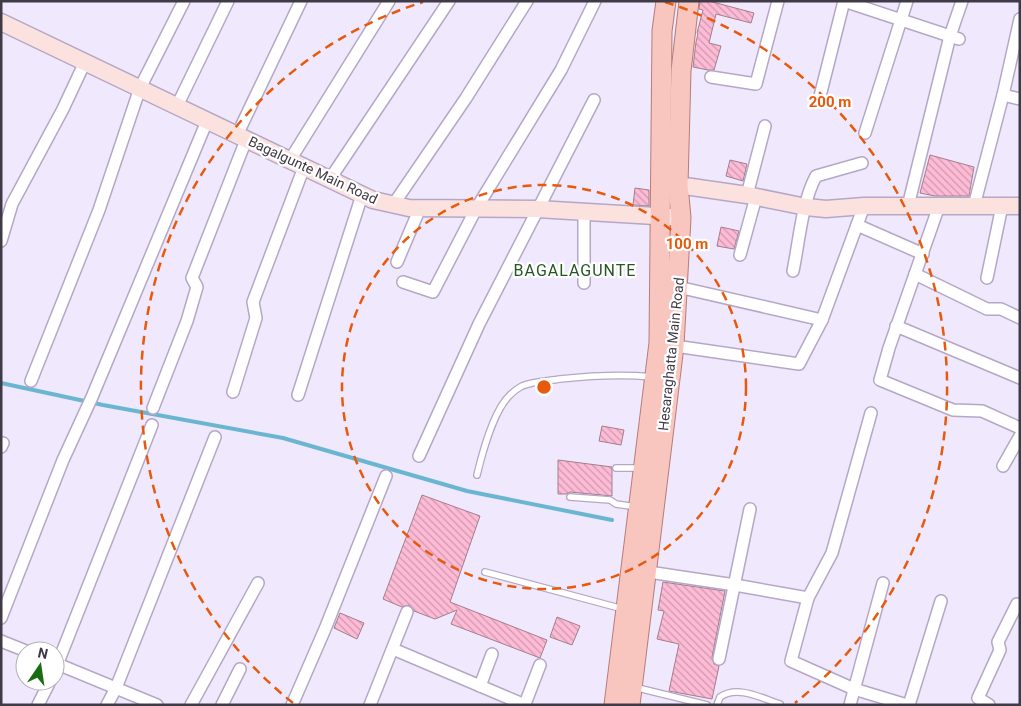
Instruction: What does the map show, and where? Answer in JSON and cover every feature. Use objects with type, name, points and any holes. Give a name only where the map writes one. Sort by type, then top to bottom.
[{"type":"main road","points":[[666,1],[662,31],[668,185]]},
{"type":"main road","name":"Hesaraghatta Main Road","points":[[631,696],[638,571],[639,507],[655,377],[666,345],[659,216],[668,185],[689,1]]},
{"type":"main road","name":"Hesaraghatta Main Road","points":[[614,705],[626,610],[638,571],[666,345],[678,287],[681,218],[668,185]]},
{"type":"street","points":[[31,381],[99,210],[140,88],[184,1]]},
{"type":"street","points":[[177,106],[228,1]]},
{"type":"street","points":[[153,408],[187,321],[197,287],[192,278],[241,137],[301,1]]},
{"type":"street","points":[[233,392],[256,318],[253,302],[297,164],[389,1]]},
{"type":"street","points":[[330,179],[448,1]]},
{"type":"street","points":[[393,205],[466,98],[527,1]]},
{"type":"street","points":[[403,282],[433,292],[476,209],[561,70],[595,1]]},
{"type":"street","points":[[711,77],[756,84],[778,1]]},
{"type":"street","points":[[819,100],[844,1],[955,38]]},
{"type":"street","points":[[865,133],[907,1]]},
{"type":"street","points":[[908,206],[955,38],[962,1]]},
{"type":"street","points":[[974,206],[1003,96],[1020,19]]},
{"type":"street","name":"Bagalgunte Main Road","points":[[1,22],[373,200],[409,208],[537,209],[681,218]]},
{"type":"street","points":[[1,241],[12,204],[63,109],[85,62]]},
{"type":"street","points":[[1003,96],[1020,99]]},
{"type":"street","points":[[418,456],[479,324],[594,100]]},
{"type":"street","points":[[1,618],[63,460],[92,397],[206,120]]},
{"type":"street","points":[[740,255],[765,126]]},
{"type":"street","points":[[793,271],[806,207],[816,176],[862,163]]},
{"type":"street","points":[[668,185],[751,196],[806,207],[1020,206]]},
{"type":"street","points":[[298,395],[362,195]]},
{"type":"street","points":[[666,345],[799,364],[822,320],[864,206]]},
{"type":"street","points":[[939,206],[896,326],[880,380],[953,410],[982,411],[1020,428]]},
{"type":"street","points":[[987,278],[1002,206]]},
{"type":"street","points":[[397,262],[420,208]]},
{"type":"street","points":[[584,212],[584,283]]},
{"type":"street","points":[[856,225],[923,254]]},
{"type":"street","points":[[915,274],[987,309],[1001,309],[1020,318]]},
{"type":"street","points":[[678,287],[822,320]]},
{"type":"street","points":[[896,326],[1020,378]]},
{"type":"street","points":[[871,413],[832,553],[808,598],[791,662],[854,689],[908,705],[941,600]]},
{"type":"street","points":[[65,643],[152,425]]},
{"type":"street","points":[[1003,466],[1020,436]]},
{"type":"street","points":[[108,705],[215,437]]},
{"type":"street","points":[[292,705],[386,476]]},
{"type":"street","points":[[719,659],[750,509]]},
{"type":"street","points":[[638,571],[808,598]]},
{"type":"street","points":[[191,705],[258,583]]},
{"type":"street","points":[[850,705],[883,583]]},
{"type":"street","points":[[990,705],[978,698],[1000,650],[998,642],[1017,604]]},
{"type":"street","points":[[370,705],[407,612]]},
{"type":"street","points":[[1,641],[15,647]]},
{"type":"street","points":[[393,649],[525,705],[540,665]]},
{"type":"street","points":[[480,686],[492,654]]},
{"type":"street","points":[[65,669],[157,705]]},
{"type":"street","points":[[222,705],[240,669]]},
{"type":"street","points":[[38,705],[45,691]]},
{"type":"lane","points":[[477,476],[482,452],[496,417],[509,396],[521,386],[541,381],[575,378],[632,375],[655,377]]},
{"type":"lane","points":[[616,468],[644,469]]},
{"type":"lane","points":[[570,497],[610,500],[616,504],[639,507]]},
{"type":"lane","points":[[485,572],[626,610]]},
{"type":"lane","points":[[718,705],[720,697],[726,693],[740,691],[780,704]]},
{"type":"lane","points":[[631,696],[707,705]]},
{"type":"building","points":[[700,1],[709,1],[754,13],[751,23],[716,14],[709,43],[721,46],[714,70],[693,67],[697,33],[703,10],[699,9]]},
{"type":"building","points":[[930,155],[974,167],[969,196],[935,196],[920,193]]},
{"type":"building","points":[[730,160],[747,164],[743,181],[726,176]]},
{"type":"building","points":[[635,188],[649,190],[649,206],[633,205]]},
{"type":"building","points":[[721,227],[739,231],[734,249],[717,246]]},
{"type":"building","points":[[602,426],[624,430],[621,445],[599,441]]},
{"type":"building","points":[[558,460],[612,467],[612,496],[570,492],[558,494]]},
{"type":"building","points":[[422,495],[480,516],[450,602],[547,640],[540,658],[451,624],[457,610],[435,619],[414,611],[409,605],[402,607],[383,599]]},
{"type":"building","points":[[663,582],[725,591],[712,657],[714,664],[719,666],[712,699],[669,691],[679,644],[657,639],[664,611],[658,610]]},
{"type":"building","points":[[340,613],[364,623],[357,639],[334,628]]},
{"type":"building","points":[[557,617],[580,626],[572,645],[550,637]]},
{"type":"waterway","points":[[1,383],[103,405],[283,438],[467,491],[612,520]]},
{"type":"district","name":"BAGALAGUNTE","points":[[575,270]]}]
